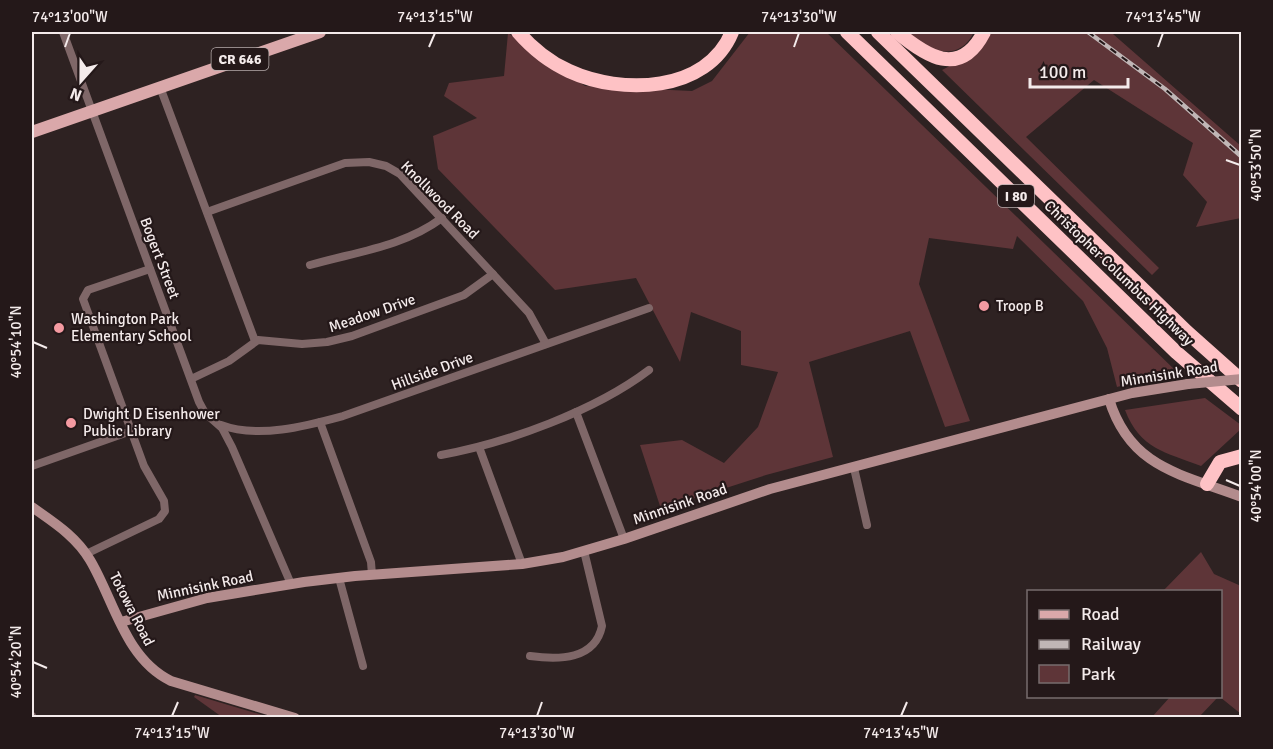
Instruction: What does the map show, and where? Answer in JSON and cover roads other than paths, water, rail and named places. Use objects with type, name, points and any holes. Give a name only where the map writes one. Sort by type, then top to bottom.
[{"type":"highway","points":[[518,32],[544,56],[567,70],[607,83],[632,86],[670,81],[701,69],[716,57],[732,32]]},
{"type":"highway","name":"Christopher Columbus Highway","points":[[847,32],[1176,352],[1242,409]]},
{"type":"highway","name":"Christopher Columbus Highway","points":[[878,32],[1169,315],[1242,380]]},
{"type":"highway","points":[[897,32],[923,53],[946,59],[968,51],[984,32]]},
{"type":"highway","points":[[1207,484],[1220,462],[1242,456]]},
{"type":"main road","name":"CR 646","points":[[32,132],[319,32]]},
{"type":"street","name":"Bogert Street","points":[[64,32],[91,111],[202,408],[219,424],[236,456],[291,584]]},
{"type":"street","points":[[160,87],[255,341],[230,361],[191,379]]},
{"type":"street","name":"Knollwood Road","points":[[207,212],[345,164],[361,161],[386,166],[400,174],[529,313],[546,344]]},
{"type":"street","points":[[310,265],[393,243],[428,229],[442,218]]},
{"type":"street","points":[[86,554],[159,519],[165,511],[164,501],[148,475],[83,299],[88,290],[150,269]]},
{"type":"street","name":"Meadow Drive","points":[[255,341],[265,339],[287,343],[327,342],[352,336],[464,295],[493,273]]},
{"type":"street","name":"Hillside Drive","points":[[219,424],[253,432],[320,422],[359,411],[649,308]]},
{"type":"street","points":[[441,455],[479,447],[576,412],[612,396],[649,370]]},
{"type":"street","name":"Minnisink Road","points":[[121,622],[207,598],[291,584],[372,574],[522,564],[584,551],[750,495],[1109,399],[1188,384],[1242,380]]},
{"type":"street","points":[[1109,399],[1123,433],[1141,453],[1162,468],[1242,497]]},
{"type":"street","points":[[576,412],[624,539]]},
{"type":"street","points":[[320,422],[370,562],[372,574]]},
{"type":"street","points":[[32,466],[131,431]]},
{"type":"street","points":[[479,447],[522,564]]},
{"type":"street","points":[[854,468],[867,525]]},
{"type":"street","name":"Totowa Road","points":[[32,507],[71,535],[86,554],[141,658],[159,676],[295,717]]},
{"type":"street","points":[[530,656],[564,658],[582,653],[595,643],[602,626],[584,551]]},
{"type":"street","points":[[339,578],[363,666]]},
{"type":"railway","points":[[1088,32],[1165,89],[1242,157]]},
{"type":"place","name":"Troop B","points":[[984,306]]},
{"type":"place","name":"Washington Park Elementary School","points":[[59,328]]},
{"type":"place","name":"Dwight D Eisenhower Public Library","points":[[71,423]]}]
